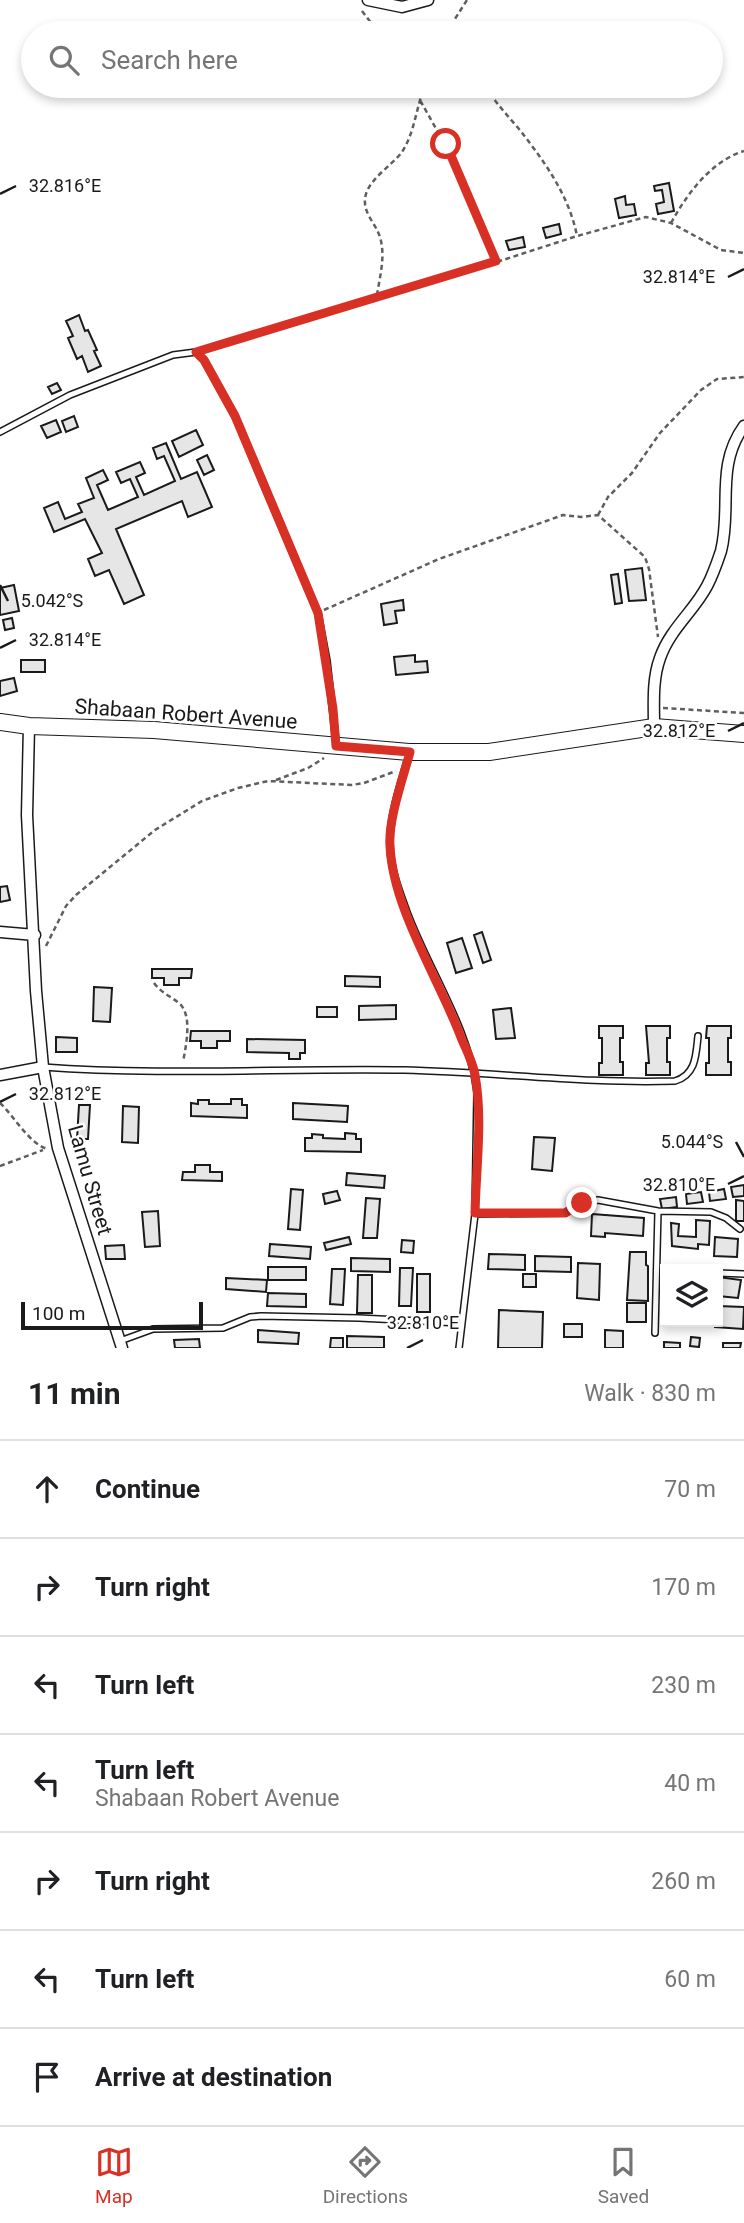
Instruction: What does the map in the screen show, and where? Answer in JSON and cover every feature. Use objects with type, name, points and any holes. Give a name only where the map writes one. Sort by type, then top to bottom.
[{"type":"street","points":[[363,2],[401,7],[428,0]]},
{"type":"street","points":[[654,727],[654,690],[660,658],[671,634],[706,588],[716,565],[722,548],[728,461],[736,438],[744,426]]},
{"type":"street","name":"Shabaan Robert Avenue","points":[[0,722],[29,726],[154,730],[336,746],[407,760],[489,752],[654,727],[744,734]]},
{"type":"street","name":"Lamu Street","points":[[29,726],[27,815],[43,1067],[58,1148],[121,1344]]},
{"type":"street","points":[[0,932],[35,935]]},
{"type":"street","points":[[0,1075],[43,1067]]},
{"type":"lane","points":[[0,432],[70,395],[173,355],[196,352],[204,360],[235,416],[318,613],[336,746]]},
{"type":"lane","points":[[407,760],[392,825],[390,844],[393,872],[413,927],[446,998],[475,1073],[478,1121],[475,1213],[459,1348]]},
{"type":"lane","points":[[43,1067],[115,1072],[347,1069],[675,1081],[686,1077],[691,1071],[698,1036]]},
{"type":"lane","points":[[475,1213],[565,1213],[582,1203],[598,1200],[657,1211],[711,1212],[726,1218],[740,1229]]},
{"type":"lane","points":[[655,1333],[657,1211]]},
{"type":"lane","points":[[656,1270],[660,1270]]},
{"type":"lane","points":[[723,1273],[744,1274]]},
{"type":"lane","points":[[121,1344],[153,1329],[223,1328],[250,1317],[261,1316],[460,1323]]},
{"type":"path","points":[[453,21],[467,0]]},
{"type":"path","points":[[363,2],[373,21]]},
{"type":"path","points":[[420,98],[456,164],[496,261]]},
{"type":"path","points":[[376,297],[382,268],[382,242],[366,209],[366,196],[379,175],[402,151],[411,134],[420,98]]},
{"type":"path","points":[[493,98],[557,183],[573,219],[577,236]]},
{"type":"path","points":[[671,223],[691,192],[709,173],[726,159],[744,151]]},
{"type":"path","points":[[196,352],[646,217],[671,223],[721,250],[744,253]]},
{"type":"path","points":[[318,613],[439,559],[563,515],[581,517],[598,514],[608,497],[632,474],[660,433],[701,390],[717,379],[744,377]]},
{"type":"path","points":[[598,514],[645,557],[649,569],[660,658]]},
{"type":"path","points":[[654,708],[744,713]]},
{"type":"path","points":[[275,781],[308,768],[336,746]]},
{"type":"path","points":[[35,963],[70,901],[155,830],[202,801],[260,782],[333,785],[364,783],[407,760]]},
{"type":"path","points":[[154,983],[164,995],[180,1004],[185,1014],[186,1045],[182,1072]]},
{"type":"path","points":[[0,1103],[33,1141],[45,1149]]},
{"type":"path","points":[[0,1166],[45,1149],[58,1148]]},
{"type":"building","points":[[669,183],[674,211],[658,214],[656,204],[664,202],[662,190],[655,191],[654,186]]},
{"type":"building","points":[[625,196],[626,205],[634,204],[636,215],[619,218],[615,199]]},
{"type":"building","points":[[559,224],[561,234],[546,238],[543,228]]},
{"type":"building","points":[[523,237],[525,247],[509,250],[506,241]]},
{"type":"building","points":[[79,315],[97,350],[94,351],[101,366],[88,372],[82,356],[77,359],[68,338],[73,336],[66,321]]},
{"type":"building","points":[[57,383],[61,390],[52,394],[48,387]]},
{"type":"building","points":[[74,416],[78,427],[66,432],[62,421]]},
{"type":"building","points":[[56,420],[61,432],[47,438],[41,426]]},
{"type":"building","points":[[196,430],[203,445],[179,457],[172,441]]},
{"type":"building","points":[[166,443],[181,479],[197,472],[212,507],[188,517],[182,501],[116,529],[144,595],[124,604],[109,570],[95,576],[88,559],[102,553],[85,519],[54,532],[44,508],[58,502],[65,519],[82,512],[78,504],[94,498],[86,478],[103,470],[108,480],[97,485],[108,510],[138,497],[130,479],[121,483],[116,472],[140,462],[145,473],[136,477],[144,495],[175,481],[164,456],[157,459],[153,448]]},
{"type":"building","points":[[207,455],[214,470],[204,475],[197,460]]},
{"type":"building","points":[[642,568],[646,600],[629,601],[625,570]]},
{"type":"building","points":[[618,574],[622,603],[615,604],[611,575]]},
{"type":"building","points":[[14,585],[19,611],[0,615],[0,588]]},
{"type":"building","points":[[403,600],[404,610],[395,611],[397,623],[384,625],[381,604]]},
{"type":"building","points":[[12,618],[14,628],[5,630],[3,620]]},
{"type":"building","points":[[415,655],[415,662],[427,661],[428,672],[396,675],[394,657]]},
{"type":"building","points":[[21,660],[45,660],[45,672],[21,672]]},
{"type":"building","points":[[14,678],[17,691],[0,696],[0,681]]},
{"type":"building","points":[[7,886],[10,900],[0,902],[0,887]]},
{"type":"building","points":[[482,932],[491,960],[483,963],[474,935]]},
{"type":"building","points":[[462,938],[472,968],[456,973],[447,943]]},
{"type":"building","points":[[152,969],[192,969],[191,978],[179,978],[179,985],[164,985],[164,978],[152,978]]},
{"type":"building","points":[[345,976],[380,977],[380,987],[345,986]]},
{"type":"building","points":[[94,987],[112,988],[110,1022],[93,1021]]},
{"type":"building","points":[[396,1005],[396,1019],[359,1020],[359,1006]]},
{"type":"building","points":[[317,1007],[337,1007],[337,1017],[317,1017]]},
{"type":"building","points":[[511,1008],[515,1038],[496,1039],[493,1010]]},
{"type":"building","points":[[599,1026],[623,1026],[620,1062],[623,1062],[623,1075],[599,1075],[602,1038],[599,1038]]},
{"type":"building","points":[[646,1026],[670,1026],[667,1062],[670,1062],[670,1075],[646,1075],[646,1063],[649,1063]]},
{"type":"building","points":[[707,1026],[731,1026],[728,1062],[731,1062],[731,1075],[706,1075],[706,1063],[709,1063]]},
{"type":"building","points":[[191,1031],[230,1031],[230,1041],[217,1041],[217,1048],[201,1048],[201,1041],[190,1041]]},
{"type":"building","points":[[56,1037],[77,1038],[77,1052],[56,1052]]},
{"type":"building","points":[[247,1039],[305,1040],[305,1053],[300,1053],[300,1059],[289,1059],[289,1053],[247,1052]]},
{"type":"building","points":[[231,1099],[242,1099],[242,1105],[247,1105],[247,1118],[191,1116],[191,1103],[198,1104],[198,1100],[209,1100],[209,1104],[231,1104]]},
{"type":"building","points":[[293,1103],[348,1106],[347,1122],[293,1119]]},
{"type":"building","points":[[79,1105],[90,1105],[88,1139],[77,1139]]},
{"type":"building","points":[[123,1106],[139,1107],[138,1143],[122,1142]]},
{"type":"building","points":[[345,1133],[356,1134],[356,1139],[361,1139],[361,1152],[305,1151],[305,1138],[312,1138],[312,1134],[323,1135],[323,1138],[345,1139]]},
{"type":"building","points":[[534,1137],[555,1138],[552,1171],[532,1169]]},
{"type":"building","points":[[195,1165],[210,1165],[210,1172],[222,1172],[222,1181],[182,1180],[183,1172],[195,1172]]},
{"type":"building","points":[[347,1173],[385,1176],[384,1188],[346,1185]]},
{"type":"building","points":[[744,1185],[744,1196],[733,1197],[731,1187]]},
{"type":"building","points":[[291,1189],[303,1190],[300,1230],[288,1229]]},
{"type":"building","points":[[724,1189],[726,1199],[710,1201],[709,1192]]},
{"type":"building","points":[[337,1191],[340,1200],[325,1204],[323,1194]]},
{"type":"building","points":[[701,1192],[703,1202],[687,1204],[686,1194]]},
{"type":"building","points":[[676,1197],[677,1207],[662,1209],[660,1199]]},
{"type":"building","points":[[366,1198],[380,1199],[377,1238],[363,1238]]},
{"type":"building","points":[[736,1200],[744,1201],[744,1221],[736,1221]]},
{"type":"building","points":[[158,1211],[160,1246],[145,1247],[142,1212]]},
{"type":"building","points":[[592,1214],[644,1218],[643,1236],[605,1233],[605,1237],[591,1236]]},
{"type":"building","points":[[696,1220],[710,1221],[709,1245],[698,1244],[698,1249],[672,1246],[671,1223],[679,1224],[678,1236],[696,1237]]},
{"type":"building","points":[[349,1237],[351,1244],[326,1250],[324,1243]]},
{"type":"building","points":[[715,1237],[738,1239],[737,1257],[714,1256]]},
{"type":"building","points":[[402,1240],[414,1241],[413,1253],[401,1252]]},
{"type":"building","points":[[270,1244],[311,1247],[310,1259],[269,1256]]},
{"type":"building","points":[[124,1245],[125,1259],[106,1259],[105,1246]]},
{"type":"building","points":[[630,1252],[646,1252],[648,1301],[627,1300]]},
{"type":"building","points":[[489,1254],[525,1255],[525,1270],[488,1269]]},
{"type":"building","points":[[535,1256],[571,1257],[571,1272],[535,1271]]},
{"type":"building","points":[[351,1258],[390,1259],[390,1272],[351,1271]]},
{"type":"building","points":[[578,1263],[600,1264],[599,1300],[577,1298]]},
{"type":"building","points":[[268,1267],[306,1267],[306,1280],[268,1280]]},
{"type":"building","points":[[400,1268],[413,1268],[411,1306],[399,1306]]},
{"type":"building","points":[[332,1269],[345,1269],[343,1305],[330,1304]]},
{"type":"building","points":[[417,1274],[430,1274],[430,1312],[417,1312]]},
{"type":"building","points":[[523,1274],[536,1274],[536,1287],[523,1287]]},
{"type":"building","points":[[358,1275],[372,1275],[372,1313],[357,1313]]},
{"type":"building","points":[[226,1278],[267,1280],[266,1292],[226,1289]]},
{"type":"building","points":[[723,1278],[741,1280],[738,1298],[723,1296]]},
{"type":"building","points":[[268,1293],[306,1294],[306,1307],[267,1306]]},
{"type":"building","points":[[627,1303],[646,1303],[646,1322],[627,1322]]},
{"type":"building","points":[[723,1306],[744,1307],[743,1329],[715,1327],[723,1327]]},
{"type":"building","points":[[499,1310],[543,1312],[542,1348],[498,1348]]},
{"type":"building","points":[[564,1324],[582,1324],[582,1337],[564,1337]]},
{"type":"building","points":[[258,1330],[299,1333],[298,1344],[258,1342]]},
{"type":"building","points":[[605,1330],[623,1331],[623,1348],[605,1348]]},
{"type":"building","points":[[347,1336],[384,1337],[384,1348],[347,1348]]},
{"type":"building","points":[[691,1337],[700,1338],[699,1347],[690,1346]]},
{"type":"building","points":[[331,1338],[343,1338],[343,1348],[330,1348]]},
{"type":"building","points":[[199,1339],[200,1348],[175,1348],[174,1340]]},
{"type":"building","points":[[664,1342],[680,1343],[680,1348],[664,1348]]},
{"type":"building","points":[[723,1343],[741,1343],[740,1348],[723,1348]]},
{"type":"route","points":[[446,144],[496,261],[196,352],[204,360],[235,416],[318,613],[327,661],[336,746],[410,752],[392,825],[390,844],[393,872],[413,927],[446,998],[475,1073],[478,1121],[475,1213],[565,1213],[582,1203]]}]
